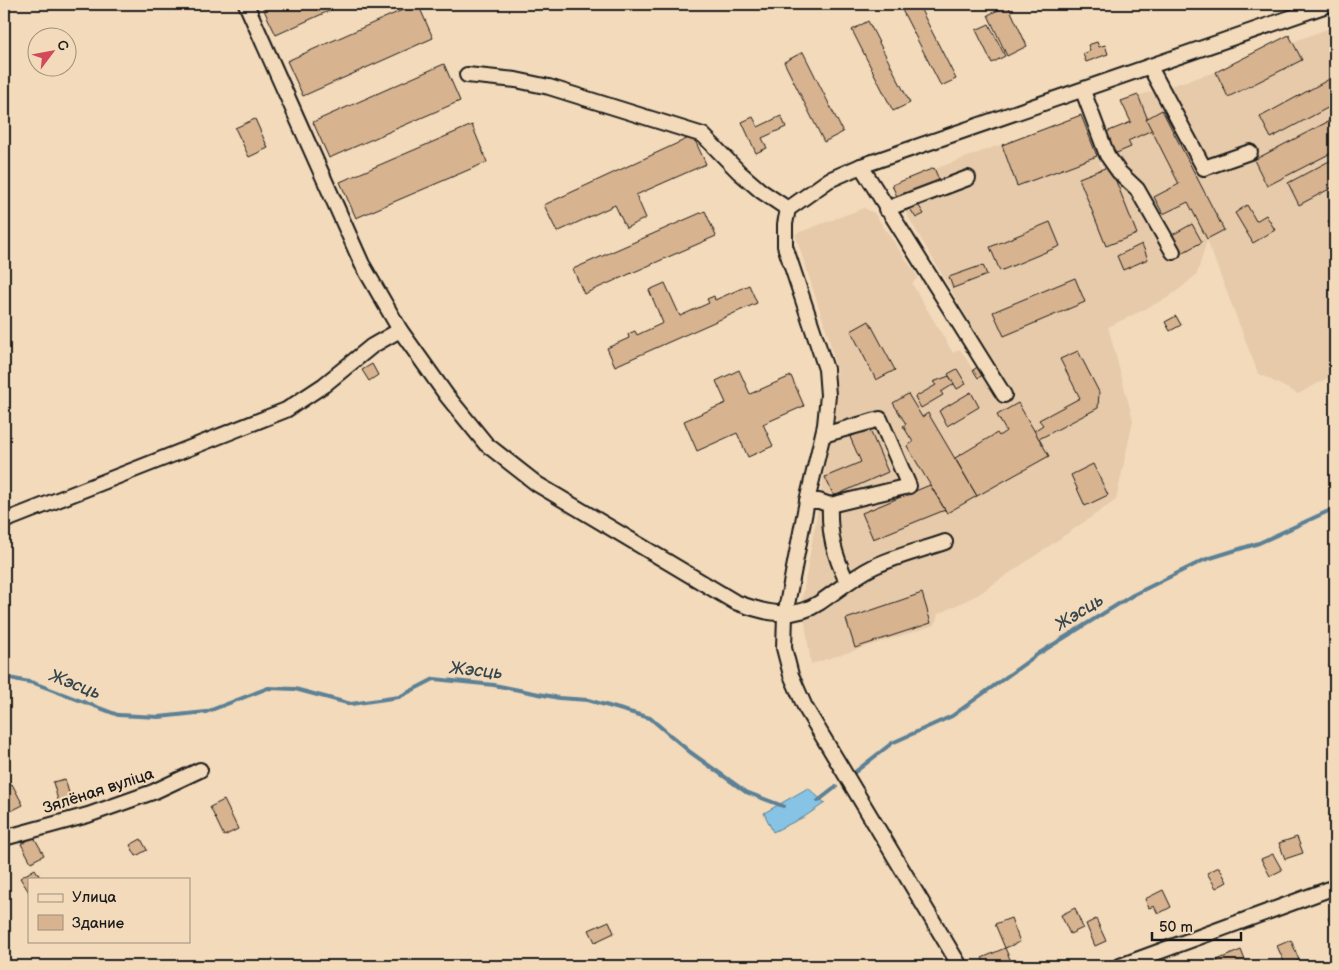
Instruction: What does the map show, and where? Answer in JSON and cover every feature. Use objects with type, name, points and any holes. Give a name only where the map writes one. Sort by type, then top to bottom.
[{"type":"street","points":[[246,4],[362,264],[400,330],[486,444],[537,484],[735,602],[758,611],[785,615],[817,605],[847,582],[874,566],[945,542]]},
{"type":"street","points":[[960,966],[805,707],[791,675],[784,648],[785,615],[807,501],[823,435],[828,395],[826,369],[784,246],[788,209],[829,180],[861,166],[1083,91],[1330,4]]},
{"type":"street","points":[[1150,67],[1204,168],[1250,152]]},
{"type":"street","points":[[467,75],[516,80],[549,87],[703,134],[739,172],[761,191],[788,209]]},
{"type":"street","points":[[1083,91],[1107,155],[1119,172],[1137,189],[1173,252]]},
{"type":"street","points":[[861,166],[886,209],[1004,395]]},
{"type":"street","points":[[886,209],[968,178]]},
{"type":"street","points":[[4,521],[286,410],[324,385],[372,346],[400,330]]},
{"type":"street","points":[[807,501],[819,501],[830,505],[909,486],[880,419],[823,435]]},
{"type":"street","points":[[830,505],[829,532],[837,561],[847,582]]},
{"type":"street","name":"Зялёная вуліца","points":[[4,838],[88,815],[153,792],[200,770]]},
{"type":"street","points":[[1120,966],[1335,886]]},
{"type":"shaded area","points":[[1335,26],[1335,374],[1298,394],[1258,373],[1207,240],[1197,274],[1167,298],[1108,327],[1133,420],[1116,500],[979,594],[938,614],[935,625],[811,664],[802,600],[833,422],[837,373],[829,338],[795,234],[864,208],[874,213],[918,277],[912,284],[953,353],[960,349],[973,370],[991,359],[898,199],[892,185],[1081,115],[1102,169],[1118,163],[1104,133],[1131,122],[1121,101],[1216,72],[1289,35],[1293,42]]},
{"type":"water","points":[[808,788],[825,803],[804,817],[773,832],[764,813]]},
{"type":"building","points":[[261,4],[344,4],[276,35]]},
{"type":"building","points":[[418,4],[433,38],[303,96],[287,61]]},
{"type":"building","points":[[899,4],[918,4],[956,79],[941,86]]},
{"type":"building","points":[[1008,5],[1027,46],[1007,56],[988,15]]},
{"type":"building","points":[[868,21],[910,103],[893,111],[852,30]]},
{"type":"building","points":[[989,24],[1005,56],[992,63],[976,30]]},
{"type":"building","points":[[1289,35],[1302,60],[1228,97],[1216,72]]},
{"type":"building","points":[[1097,42],[1099,47],[1105,45],[1108,54],[1086,62],[1083,54],[1090,51],[1088,45]]},
{"type":"building","points":[[803,52],[843,132],[824,142],[784,62]]},
{"type":"building","points":[[444,64],[460,101],[329,158],[313,122]]},
{"type":"building","points":[[1335,76],[1335,104],[1271,138],[1260,117]]},
{"type":"building","points":[[1138,95],[1152,130],[1128,141],[1131,147],[1114,154],[1104,133],[1131,122],[1121,101]]},
{"type":"building","points":[[1162,110],[1224,230],[1207,239],[1188,202],[1163,214],[1154,197],[1179,184],[1146,119]]},
{"type":"building","points":[[1081,115],[1097,156],[1017,186],[1002,145]]},
{"type":"building","points":[[781,116],[786,127],[762,138],[767,148],[756,153],[742,122],[753,117],[758,127]]},
{"type":"building","points":[[1335,118],[1335,151],[1267,186],[1254,160]]},
{"type":"building","points":[[255,119],[268,148],[249,157],[235,128]]},
{"type":"building","points":[[472,125],[487,162],[356,218],[340,182]]},
{"type":"building","points":[[693,136],[706,164],[636,195],[646,218],[626,228],[615,205],[557,232],[544,205]]},
{"type":"building","points":[[1335,158],[1335,186],[1299,205],[1288,183]]},
{"type":"building","points":[[1110,166],[1137,234],[1106,246],[1079,178]]},
{"type":"building","points":[[934,168],[940,182],[898,199],[892,185]]},
{"type":"building","points":[[917,203],[924,214],[916,218],[909,207]]},
{"type":"building","points":[[1247,205],[1256,221],[1266,215],[1275,230],[1253,243],[1235,213]]},
{"type":"building","points":[[705,211],[716,236],[584,294],[573,269]]},
{"type":"building","points":[[1335,217],[1335,235],[1328,221]]},
{"type":"building","points":[[1050,222],[1060,246],[1000,271],[990,247]]},
{"type":"building","points":[[1192,224],[1202,242],[1182,253],[1172,235]]},
{"type":"building","points":[[1142,244],[1148,259],[1123,270],[1117,256]]},
{"type":"building","points":[[983,265],[987,275],[953,288],[949,277]]},
{"type":"building","points":[[1075,278],[1085,302],[1004,336],[993,312]]},
{"type":"building","points":[[665,283],[680,316],[709,303],[707,299],[714,296],[715,300],[749,285],[757,303],[615,366],[607,348],[629,338],[628,334],[635,331],[637,335],[663,323],[649,290]]},
{"type":"building","points":[[1176,316],[1181,325],[1170,331],[1165,322]]},
{"type":"building","points":[[869,321],[895,370],[876,380],[851,331]]},
{"type":"building","points":[[1078,351],[1099,392],[1098,408],[1039,439],[1034,431],[1043,425],[1039,420],[1080,398],[1060,359]]},
{"type":"building","points":[[372,364],[378,375],[369,381],[362,370]]},
{"type":"building","points":[[979,366],[984,374],[978,378],[973,370]]},
{"type":"building","points":[[957,369],[966,384],[957,389],[948,374]]},
{"type":"building","points":[[739,370],[750,394],[791,376],[804,406],[763,424],[773,446],[748,457],[737,433],[697,451],[684,421],[726,403],[716,381]]},
{"type":"building","points":[[949,376],[954,384],[941,392],[943,395],[921,408],[915,397],[936,385],[933,382]]},
{"type":"building","points":[[971,392],[979,407],[947,426],[939,411]]},
{"type":"building","points":[[908,394],[922,417],[928,413],[977,496],[947,513],[907,446],[913,442],[903,426],[906,424],[893,403]]},
{"type":"building","points":[[1018,403],[1049,456],[977,496],[955,458],[997,433],[999,436],[1006,431],[997,415]]},
{"type":"building","points":[[869,428],[888,472],[834,496],[825,477],[861,462],[850,437]]},
{"type":"building","points":[[1093,464],[1108,495],[1085,506],[1071,475]]},
{"type":"building","points":[[930,485],[945,510],[873,539],[862,513]]},
{"type":"building","points":[[922,593],[931,623],[855,648],[846,619]]},
{"type":"building","points":[[65,779],[71,800],[59,804],[53,782]]},
{"type":"building","points":[[12,784],[23,805],[9,812],[4,803],[4,788]]},
{"type":"building","points":[[224,800],[238,829],[224,836],[210,807]]},
{"type":"building","points":[[34,837],[44,855],[31,862],[21,844]]},
{"type":"building","points":[[1297,837],[1303,853],[1285,859],[1279,843]]},
{"type":"building","points":[[141,839],[147,850],[136,856],[130,845]]},
{"type":"building","points":[[1273,854],[1282,870],[1270,876],[1261,859]]},
{"type":"building","points":[[1219,867],[1227,882],[1216,888],[1207,873]]},
{"type":"building","points":[[35,869],[40,878],[28,878],[28,890],[20,878]]},
{"type":"building","points":[[1163,890],[1171,907],[1158,914],[1154,906],[1149,908],[1145,899]]},
{"type":"building","points":[[1075,908],[1083,928],[1070,934],[1061,915]]},
{"type":"building","points":[[1335,915],[1335,935],[1334,935],[1328,918]]},
{"type":"building","points":[[1011,918],[1020,942],[1005,948],[995,924]]},
{"type":"building","points":[[1096,919],[1106,941],[1095,946],[1086,924]]},
{"type":"building","points":[[609,921],[614,933],[595,942],[589,930]]},
{"type":"building","points":[[1291,940],[1299,960],[1286,966],[1277,946]]},
{"type":"building","points":[[1005,948],[1013,966],[986,966],[982,958]]},
{"type":"building","points":[[1241,950],[1247,965],[1220,966],[1217,960]]},
{"type":"waterway","name":"Жэсць","points":[[855,772],[892,743],[952,716],[1038,654],[1133,595],[1204,560],[1259,543],[1335,508]]},
{"type":"waterway","name":"Жэсць","points":[[4,677],[34,683],[118,715],[159,717],[206,712],[268,688],[295,689],[351,704],[399,697],[434,679],[494,685],[559,698],[588,700],[650,718],[690,752],[746,792],[783,806]]},
{"type":"waterway","name":"Жэсць","points":[[818,801],[836,787]]}]
